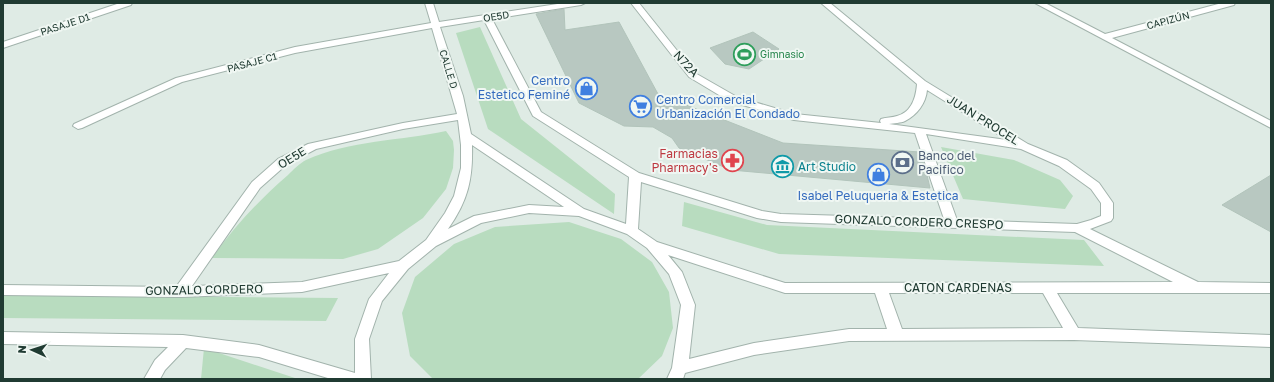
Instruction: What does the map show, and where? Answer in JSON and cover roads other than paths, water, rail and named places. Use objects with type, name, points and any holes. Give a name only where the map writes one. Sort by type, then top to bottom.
[{"type":"street","name":"PASAJE D1","points":[[3,45],[128,3]]},
{"type":"street","name":"CALLE D","points":[[429,3],[462,116],[466,136],[467,169],[463,190],[452,214],[430,242]]},
{"type":"street","name":"OE5D","points":[[435,25],[580,3]]},
{"type":"street","name":"N72A","points":[[635,3],[692,75],[733,99],[794,116],[870,123],[1024,146]]},
{"type":"street","name":"JUAN PROCEL","points":[[825,3],[922,83],[1024,146],[1063,163],[1095,186],[1107,203],[1107,218],[1094,224],[1077,228]]},
{"type":"street","points":[[1039,3],[1271,126]]},
{"type":"street","name":"CAPIZÚN","points":[[1105,37],[1231,3]]},
{"type":"street","name":"GONZALO CORDERO CRESPO","points":[[487,17],[537,114],[635,176],[761,214],[781,218],[1077,228],[1196,287]]},
{"type":"street","name":"PASAJE C1","points":[[78,126],[179,80],[295,50],[435,25]]},
{"type":"street","name":"N72A","points":[[870,123],[901,119],[914,109],[922,98],[922,83]]},
{"type":"street","name":"OE5E","points":[[180,292],[256,185],[282,162],[312,146],[403,126],[462,116]]},
{"type":"street","points":[[919,130],[952,224]]},
{"type":"street","points":[[466,136],[580,212],[632,231],[652,245],[675,272],[688,305],[677,373],[754,349],[849,335],[1074,334],[1271,341]]},
{"type":"street","points":[[632,231],[635,176]]},
{"type":"street","points":[[363,379],[362,339],[376,299],[403,265],[430,242],[478,219],[529,209],[580,212]]},
{"type":"street","name":"CATON CARDENAS","points":[[652,245],[785,288],[1271,288]]},
{"type":"street","name":"GONZALO CORDERO","points":[[3,290],[180,292],[302,287],[403,265]]},
{"type":"street","points":[[880,288],[897,335]]},
{"type":"street","points":[[1047,288],[1074,334]]},
{"type":"street","points":[[3,338],[182,341],[259,351],[354,379]]},
{"type":"street","points":[[152,379],[160,365],[182,341]]},
{"type":"place","name":"Gimnasio","points":[[744,54]]},
{"type":"place","name":"Centro Estetico Feminé","points":[[586,88]]},
{"type":"place","name":"Centro Comercial Urbanización El Condado","points":[[641,107]]},
{"type":"place","name":"Farmacias Pharmacy's","points":[[733,161]]},
{"type":"place","name":"Banco del Pacifico","points":[[903,163]]},
{"type":"place","name":"Art Studio","points":[[782,167]]},
{"type":"place","name":"Isabel Peluqueria & Estetica","points":[[878,175]]}]
